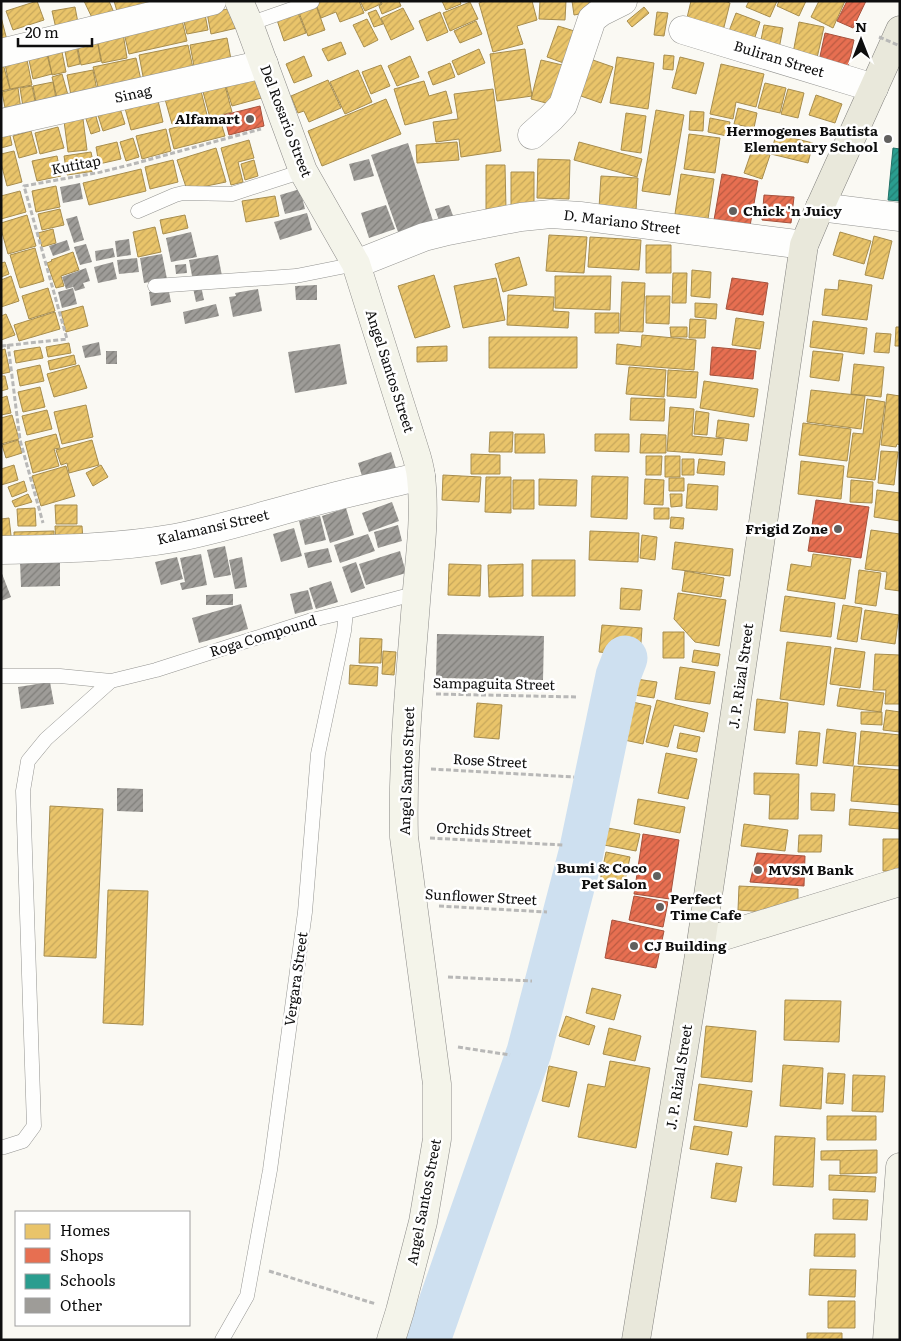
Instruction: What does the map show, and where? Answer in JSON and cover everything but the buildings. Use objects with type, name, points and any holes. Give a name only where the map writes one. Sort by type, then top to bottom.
[{"type":"main road","name":"J. P. Rizal Street","points":[[636,1340],[701,943],[804,245],[874,88],[889,33]]},
{"type":"street","points":[[1,53],[212,1]]},
{"type":"street","points":[[532,135],[563,105],[592,19],[623,1]]},
{"type":"street","name":"Del Rosario Street","points":[[244,12],[303,171],[356,264]]},
{"type":"street","name":"Buliran Street","points":[[683,30],[874,88]]},
{"type":"street","name":"Sinag","points":[[1,123],[264,64]]},
{"type":"street","points":[[820,207],[900,217]]},
{"type":"street","name":"D. Mariano Street","points":[[356,264],[403,244],[432,235],[521,217],[551,214],[580,216],[804,245]]},
{"type":"street","name":"Angel Santos Street","points":[[356,264],[414,448],[421,476],[422,491],[421,537],[405,768],[404,837],[437,1084],[438,1139],[423,1222],[391,1340]]},
{"type":"street","name":"Kalamansi Street","points":[[1,550],[127,544],[174,538],[421,476]]},
{"type":"street","points":[[701,943],[900,882]]},
{"type":"street","points":[[887,1340],[900,1167]]},
{"type":"lane","points":[[244,12],[312,2]]},
{"type":"lane","points":[[138,211],[183,193],[232,194],[303,171]]},
{"type":"lane","points":[[155,286],[296,276],[356,264]]},
{"type":"lane","name":"Roga Compound","points":[[111,681],[156,670],[312,620],[417,593]]},
{"type":"lane","name":"Vergara Street","points":[[222,1340],[246,1296],[270,1170],[305,912],[318,754],[344,631],[346,612]]},
{"type":"lane","points":[[1,676],[60,676],[111,681]]},
{"type":"lane","points":[[1,1147],[23,1141],[34,1126],[23,791],[28,761],[46,739],[111,681]]},
{"type":"path","points":[[889,33],[900,46]]},
{"type":"path","name":"Kutitap","points":[[8,344],[67,339],[24,186],[101,172],[285,122]]},
{"type":"path","points":[[1,346],[8,344],[20,440],[45,530]]},
{"type":"path","name":"Sampaguita Street","points":[[410,693],[578,697]]},
{"type":"path","name":"Rose Street","points":[[405,768],[574,778]]},
{"type":"path","name":"Orchids Street","points":[[404,837],[563,845]]},
{"type":"path","name":"Sunflower Street","points":[[414,905],[547,912]]},
{"type":"path","points":[[422,976],[532,981]]},
{"type":"path","points":[[431,1042],[510,1055]]},
{"type":"path","points":[[252,1266],[400,1311]]},
{"type":"waterway","points":[[428,1340],[529,1052],[581,853],[618,676],[625,658]]},
{"type":"place","name":"Alfamart","points":[[250,119]]},
{"type":"place","name":"Hermogenes Bautista Elementary School","points":[[888,139]]},
{"type":"place","name":"Chick 'n Juicy","points":[[733,211]]},
{"type":"place","name":"Frigid Zone","points":[[838,529]]},
{"type":"place","name":"MVSM Bank","points":[[758,870]]},
{"type":"place","name":"Bumi & Coco Pet Salon","points":[[657,876]]},
{"type":"place","name":"Perfect Time Cafe","points":[[660,907]]},
{"type":"place","name":"CJ Building","points":[[634,946]]}]
